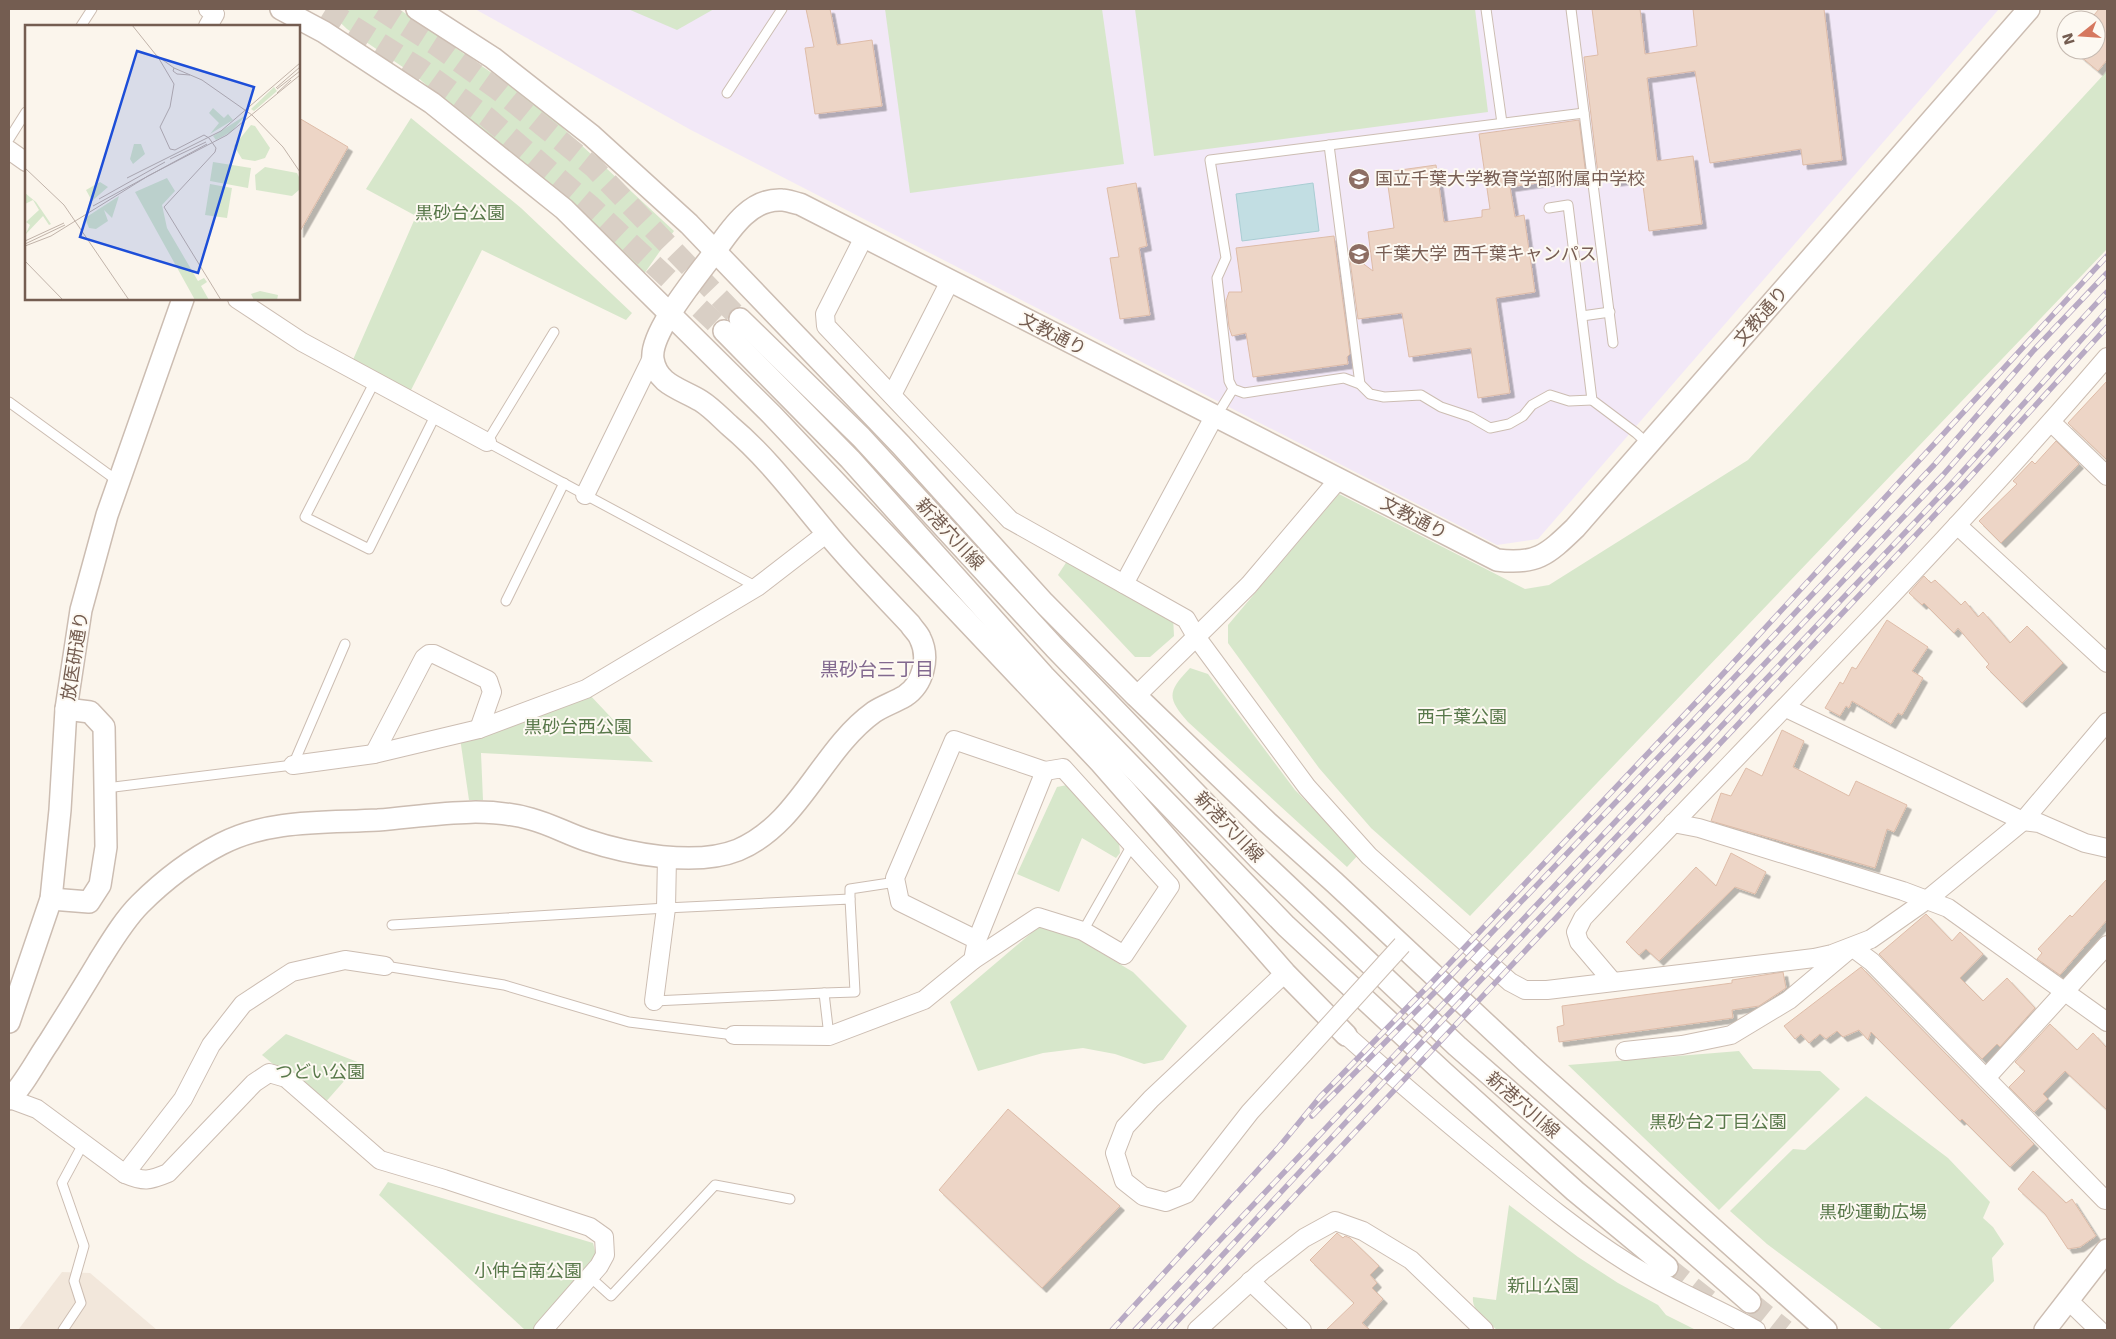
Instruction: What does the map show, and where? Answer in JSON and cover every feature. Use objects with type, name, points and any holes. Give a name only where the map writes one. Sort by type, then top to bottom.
[{"type":"street","points":[[208,9],[216,14],[209,25]]},
{"type":"street","points":[[273,25],[280,9],[324,32],[432,103],[564,209],[772,415],[1101,763],[1285,973],[1346,1036],[1414,1096],[1527,1190],[1577,1227],[1628,1263],[1669,1287],[1756,1330]]},
{"type":"street","points":[[417,9],[493,58],[591,135],[689,224],[888,431],[1044,603],[1136,696],[1267,822],[1614,1142],[1826,1330]]},
{"type":"street","name":"文教通り","points":[[652,358],[653,344],[670,312],[730,230],[742,217],[757,205],[768,200],[782,200],[800,204],[950,281],[1219,411],[1338,480],[1497,560],[1518,563],[1538,558],[1557,545],[1575,528],[2029,9]]},
{"type":"street","points":[[9,150],[25,161]]},
{"type":"street","points":[[864,237],[824,314],[826,326],[1010,520],[1186,619],[1197,638],[1307,787],[1369,856],[1510,982],[1525,990],[1547,990],[1814,958],[1852,947],[1884,931],[1928,899],[2023,821],[2107,722]]},
{"type":"street","points":[[892,396],[950,281]]},
{"type":"street","name":"放医研通り","points":[[9,1022],[51,899],[60,810],[66,709],[81,610],[108,515],[182,300]]},
{"type":"street","points":[[239,300],[302,342],[487,442]]},
{"type":"street","name":"新港穴川線","points":[[1667,1267],[1575,1191],[1451,1080],[1286,926],[1044,676],[732,325],[861,437],[1055,648],[1258,858],[1457,1046],[1750,1302]]},
{"type":"street","points":[[1613,982],[1579,942],[1576,932],[1583,918],[1786,708],[1957,526],[2052,422],[2107,357]]},
{"type":"street","points":[[585,495],[652,358]]},
{"type":"street","points":[[543,1330],[599,1266],[605,1255],[604,1237],[590,1227],[380,1160],[286,1078],[269,1073],[254,1082],[168,1173],[153,1180],[141,1181],[125,1174],[37,1110],[10,1099],[62,1021],[116,933],[139,905],[173,875],[222,844],[249,833],[293,824],[473,812],[504,814],[532,819],[586,840],[628,851],[667,857],[710,857],[738,850],[773,828],[797,802],[857,725],[877,710],[905,696],[918,685],[922,676],[924,660],[921,640],[910,624],[827,533],[786,482],[743,437],[702,401],[666,383],[654,368],[652,358]]},
{"type":"street","points":[[1124,584],[1219,411]]},
{"type":"street","points":[[2052,422],[2107,476]]},
{"type":"street","points":[[1136,696],[1249,585],[1338,480]]},
{"type":"street","points":[[1957,526],[2107,664]]},
{"type":"street","points":[[293,765],[374,754],[479,729],[586,689],[757,588],[827,533]]},
{"type":"street","points":[[374,754],[424,658],[429,654],[434,654],[488,680],[492,692],[479,729]]},
{"type":"street","points":[[1786,708],[2023,821],[2039,823],[2085,843],[2107,848]]},
{"type":"street","points":[[51,899],[88,902],[100,885],[106,847],[104,727],[90,712],[66,709]]},
{"type":"street","points":[[734,1035],[829,1036],[924,1000],[973,960],[1038,917],[1084,931],[1124,955],[1170,886],[1063,768],[1045,771],[954,740],[895,878],[900,902],[977,940]]},
{"type":"street","points":[[973,960],[977,940],[1045,771]]},
{"type":"street","points":[[1673,823],[1699,828],[1928,899],[1948,908],[2107,1022]]},
{"type":"street","points":[[654,1001],[666,908],[667,857]]},
{"type":"street","points":[[1285,973],[1151,1099],[1125,1127],[1115,1153],[1124,1181],[1143,1196],[1166,1202],[1186,1194],[1250,1112],[1402,945]]},
{"type":"street","points":[[1986,1078],[2107,945]]},
{"type":"street","points":[[1626,1051],[1682,1045],[1731,1035],[1789,1000],[1852,947]]},
{"type":"street","points":[[1852,947],[1872,962],[2105,1200]]},
{"type":"street","points":[[125,1174],[183,1100],[211,1044],[242,1004],[292,972],[344,960],[386,966]]},
{"type":"street","points":[[1197,1330],[1250,1281],[1304,1238],[1335,1221],[1363,1231],[1411,1260],[1484,1330]]},
{"type":"street","points":[[2045,1330],[2107,1250]]},
{"type":"street","points":[[1250,1281],[1302,1330]]},
{"type":"street","points":[[2069,1301],[2099,1330]]},
{"type":"lane","points":[[82,25],[92,9]]},
{"type":"lane","points":[[727,93],[782,9]]},
{"type":"lane","points":[[1486,9],[1502,123]]},
{"type":"lane","points":[[1571,9],[1614,343]]},
{"type":"lane","points":[[1584,113],[1210,160],[1226,258],[1217,278],[1229,381],[1233,389],[1244,393],[1344,378],[1360,384],[1370,394],[1384,397],[1421,395],[1441,407],[1471,417],[1490,428],[1509,424],[1523,416],[1532,405],[1550,395],[1569,401],[1592,400],[1636,432],[1648,444]]},
{"type":"lane","points":[[9,139],[25,114]]},
{"type":"lane","points":[[1329,145],[1360,384]]},
{"type":"lane","points":[[1549,208],[1568,205],[1592,400]]},
{"type":"lane","points":[[1582,316],[1610,312]]},
{"type":"lane","points":[[554,332],[487,442],[757,588]]},
{"type":"lane","points":[[375,381],[305,517],[369,549],[436,414]]},
{"type":"lane","points":[[1219,411],[1233,389]]},
{"type":"lane","points":[[9,402],[119,482]]},
{"type":"lane","points":[[506,601],[564,483]]},
{"type":"lane","points":[[106,788],[293,765],[345,644]]},
{"type":"lane","points":[[1084,931],[1132,845]]},
{"type":"lane","points":[[654,1001],[855,992],[850,889],[896,882]]},
{"type":"lane","points":[[392,925],[850,899]]},
{"type":"lane","points":[[386,966],[504,985],[629,1022],[734,1035]]},
{"type":"lane","points":[[824,993],[829,1036]]},
{"type":"lane","points":[[63,1330],[81,1303],[74,1281],[84,1246],[62,1183],[83,1144]]},
{"type":"lane","points":[[590,1277],[611,1296],[715,1185],[790,1200]]},
{"type":"shaded area","name":"千葉大学 西千葉キャンパス","points":[[475,9],[1999,9],[1538,539],[1497,545],[691,130]]},
{"type":"shaded area","points":[[62,1272],[90,1273],[157,1330],[18,1330]]},
{"type":"green space","points":[[326,9],[399,9],[537,104],[674,231],[644,274],[416,76],[347,29]]},
{"type":"green space","points":[[628,9],[714,9],[677,30]]},
{"type":"green space","points":[[885,9],[1102,9],[1124,164],[910,193]]},
{"type":"green space","points":[[1135,9],[1475,9],[1488,112],[1154,156]]},
{"type":"green space","name":"西千葉公園","points":[[2107,71],[2107,249],[1470,916],[1371,828],[1319,768],[1228,643],[1228,625],[1339,494],[1525,589],[1549,585],[1748,460]]},
{"type":"green space","name":"黒砂台公園","points":[[411,118],[521,208],[632,313],[626,320],[482,250],[409,394],[352,362],[416,216],[366,189]]},
{"type":"green space","points":[[1069,558],[1173,616],[1174,636],[1150,657],[1135,657],[1058,575]]},
{"type":"green space","points":[[1190,668],[1208,674],[1295,790],[1359,854],[1347,867],[1181,714],[1173,701],[1172,695],[1177,683]]},
{"type":"green space","name":"黒砂台西公園","points":[[588,693],[653,762],[481,753],[483,800],[469,800],[460,738]]},
{"type":"green space","points":[[1067,785],[1119,842],[1120,853],[1116,858],[1082,838],[1059,892],[1017,874],[1057,787]]},
{"type":"green space","points":[[1042,924],[1063,930],[1133,972],[1187,1026],[1163,1060],[1144,1064],[1115,1054],[1083,1048],[1043,1053],[978,1071],[950,1002]]},
{"type":"green space","name":"つどい公園","points":[[286,1034],[360,1063],[323,1105],[262,1055]]},
{"type":"green space","name":"黒砂台2丁目公園","points":[[1739,1051],[1753,1069],[1820,1071],[1840,1089],[1719,1210],[1568,1065]]},
{"type":"green space","name":"黒砂運動広場","points":[[1866,1096],[1948,1158],[1990,1202],[1983,1218],[1993,1227],[2004,1244],[1992,1258],[1994,1281],[1948,1330],[1883,1330],[1767,1244],[1730,1211],[1793,1149],[1805,1150]]},
{"type":"green space","name":"小仲台南公園","points":[[388,1182],[593,1243],[597,1259],[536,1330],[525,1330],[379,1195]]},
{"type":"green space","name":"新山公園","points":[[1509,1205],[1578,1257],[1618,1283],[1658,1305],[1666,1315],[1696,1330],[1497,1330],[1477,1311],[1473,1297],[1496,1300]]},
{"type":"water","points":[[1313,183],[1319,231],[1242,241],[1236,194]]},
{"type":"building","points":[[806,9],[830,9],[837,45],[872,40],[882,106],[815,114],[805,48],[814,47]]},
{"type":"building","points":[[1592,9],[1640,9],[1645,54],[1697,46],[1693,9],[1824,9],[1842,160],[1803,165],[1801,149],[1710,163],[1695,71],[1647,78],[1657,161],[1693,156],[1702,224],[1649,231],[1642,178],[1612,182],[1611,172],[1598,174],[1584,57],[1598,55]]},
{"type":"building","points":[[2107,9],[2107,60],[2098,71],[2085,60],[2106,60],[2106,10],[2098,10]]},
{"type":"building","points":[[300,119],[348,147],[300,231]]},
{"type":"building","points":[[1579,120],[1586,176],[1510,187],[1515,217],[1524,215],[1535,292],[1496,298],[1510,393],[1478,398],[1471,348],[1409,357],[1402,313],[1358,319],[1349,253],[1373,271],[1368,232],[1394,228],[1386,172],[1436,165],[1444,222],[1482,217],[1482,210],[1490,209],[1479,134]]},
{"type":"building","points":[[1136,183],[1147,246],[1139,248],[1150,315],[1120,319],[1110,258],[1119,257],[1107,188]]},
{"type":"building","points":[[1334,236],[1350,354],[1347,357],[1348,364],[1253,377],[1246,333],[1232,336],[1229,327],[1226,301],[1229,292],[1242,292],[1236,248]]},
{"type":"building","points":[[2107,381],[2107,460],[2068,423]]},
{"type":"building","points":[[2056,441],[2079,464],[2001,543],[1979,521],[2017,484],[2013,481],[2032,461],[2035,464]]},
{"type":"building","points":[[1924,576],[1931,583],[1935,580],[1961,605],[1965,601],[1978,617],[1983,612],[2010,643],[2027,626],[2063,663],[2022,703],[1986,667],[1989,664],[1958,628],[1954,633],[1924,603],[1922,605],[1909,593]]},
{"type":"building","points":[[1887,620],[1928,647],[1912,671],[1923,678],[1902,715],[1898,713],[1891,724],[1852,701],[1849,708],[1846,706],[1840,716],[1825,708],[1840,682],[1843,684],[1852,667],[1856,669]]},
{"type":"building","points":[[1782,730],[1804,741],[1793,767],[1849,796],[1856,781],[1907,805],[1894,832],[1887,829],[1875,868],[1711,821],[1721,793],[1731,796],[1746,768],[1762,776]]},
{"type":"building","points":[[1731,853],[1766,872],[1755,894],[1735,887],[1659,961],[1646,949],[1639,955],[1626,942],[1696,867],[1716,886]]},
{"type":"building","points":[[2107,879],[2107,920],[2060,975],[2037,959],[2042,953],[2038,949],[2070,915],[2072,917]]},
{"type":"building","points":[[1926,914],[1952,941],[1960,932],[1983,954],[1960,978],[1983,1001],[2007,978],[2035,1008],[2000,1047],[1997,1044],[1982,1059],[1879,954]]},
{"type":"building","points":[[1861,967],[2034,1144],[2010,1167],[1962,1119],[1960,1121],[1871,1032],[1868,1040],[1859,1030],[1843,1037],[1837,1031],[1826,1039],[1820,1034],[1809,1043],[1801,1034],[1795,1039],[1784,1026]]},
{"type":"building","points":[[1783,972],[1786,988],[1759,1006],[1732,1010],[1733,1018],[1559,1042],[1557,1027],[1564,1025],[1562,1006],[1732,983],[1732,980]]},
{"type":"building","points":[[2050,1024],[2077,1050],[2093,1033],[2107,1048],[2107,1110],[2065,1071],[2043,1094],[2048,1099],[2034,1112],[2009,1087],[2025,1071],[2015,1062]]},
{"type":"building","points":[[1008,1109],[1120,1206],[1042,1288],[939,1190]]},
{"type":"building","points":[[2033,1171],[2066,1203],[2072,1199],[2096,1236],[2080,1247],[2068,1249],[2045,1214],[2018,1189]]},
{"type":"building","points":[[1337,1233],[1343,1238],[1345,1236],[1350,1238],[1379,1266],[1370,1275],[1377,1283],[1372,1288],[1383,1299],[1362,1323],[1370,1330],[1326,1330],[1354,1303],[1310,1260]]},
{"type":"tunnel","points":[[326,9],[421,69],[487,117],[590,205],[724,331]]},
{"type":"tunnel","points":[[379,9],[437,46],[498,90],[593,167],[740,319]]},
{"type":"tunnel","points":[[1667,1267],[1715,1305]]},
{"type":"tunnel","points":[[1750,1302],[1785,1330]]},
{"type":"railway","points":[[1112,1330],[1279,1147],[1320,1097],[1432,982],[1721,676],[2107,256]]},
{"type":"railway","points":[[1312,1116],[1440,987],[1732,680],[1934,465],[2034,350],[2107,273]]},
{"type":"railway","points":[[1135,1330],[1943,475],[2044,360],[2107,292]]},
{"type":"railway","points":[[1153,1330],[1347,1121],[1953,482],[2107,311]]},
{"type":"railway","points":[[1169,1330],[1961,487],[2107,327]]},
{"type":"place","name":"国立千葉大学教育学部附属中学校","points":[[1359,179]]},
{"type":"place","name":"千葉大学 西千葉キャンパス","points":[[1359,254]]},
{"type":"district","name":"黒砂台三丁目","points":[[877,669]]}]
